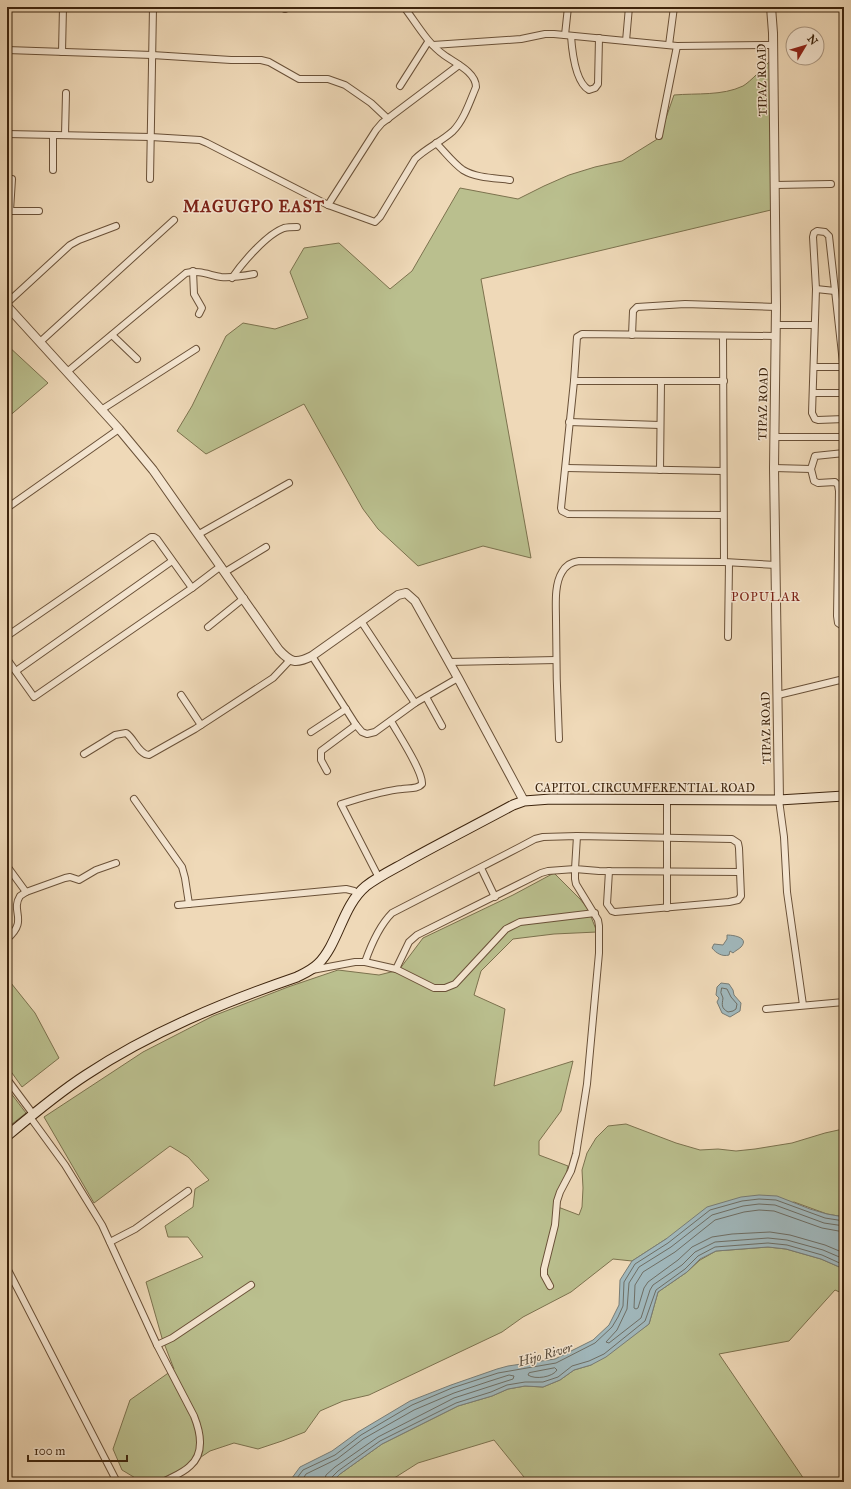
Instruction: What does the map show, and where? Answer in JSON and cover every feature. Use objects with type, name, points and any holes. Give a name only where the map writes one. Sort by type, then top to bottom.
[{"type":"main road","name":"CAPITOL CIRCUMFERENTIAL ROAD","points":[[7,1136],[32,1115],[86,1075],[131,1048],[211,1008],[249,993],[298,977],[310,970],[326,955],[348,910],[358,894],[366,887],[424,852],[513,805],[524,801],[551,799],[779,800],[844,796]]},
{"type":"street","points":[[62,52],[63,7]]},
{"type":"street","points":[[150,179],[152,7]]},
{"type":"street","points":[[7,134],[191,139],[207,143],[328,205],[375,222],[380,217],[415,159],[448,135],[458,124],[476,87],[475,79],[431,44],[404,7]]},
{"type":"street","points":[[568,7],[568,35],[573,58],[582,83],[588,90],[595,88],[598,84],[599,38]]},
{"type":"street","points":[[626,41],[629,7]]},
{"type":"street","points":[[670,45],[674,7]]},
{"type":"street","name":"TIPAZ ROAD","points":[[771,7],[775,185],[776,336],[774,468],[779,800]]},
{"type":"street","points":[[431,44],[521,39],[544,34],[677,46],[773,45]]},
{"type":"street","points":[[400,86],[431,44]]},
{"type":"street","points":[[659,136],[677,46]]},
{"type":"street","points":[[7,50],[261,60],[269,62],[299,79],[328,79],[346,85],[372,103],[388,119]]},
{"type":"street","points":[[328,205],[376,130],[388,119],[459,65]]},
{"type":"street","points":[[65,135],[66,93]]},
{"type":"street","points":[[53,135],[53,170]]},
{"type":"street","points":[[436,143],[456,165],[464,170],[474,174],[510,180]]},
{"type":"street","points":[[12,179],[9,211],[39,211]]},
{"type":"street","points":[[775,185],[831,184]]},
{"type":"street","points":[[40,342],[174,220]]},
{"type":"street","points":[[116,226],[70,245],[7,304],[119,429],[153,470],[279,650],[290,660],[304,660],[312,656],[398,595],[406,593],[415,600],[450,662],[524,801]]},
{"type":"street","points":[[232,278],[242,263],[272,235],[284,228],[297,227]]},
{"type":"street","points":[[814,367],[844,370],[829,236],[825,232],[817,231],[814,233],[813,237],[816,290],[812,413],[815,419],[818,420],[844,419]]},
{"type":"street","points":[[67,372],[186,273],[192,272],[232,278],[254,274]]},
{"type":"street","points":[[192,272],[194,294],[202,308],[199,314]]},
{"type":"street","points":[[816,290],[835,291]]},
{"type":"street","points":[[632,335],[633,311],[637,306],[685,304],[776,307]]},
{"type":"street","points":[[776,325],[814,325]]},
{"type":"street","points":[[112,335],[137,359]]},
{"type":"street","points":[[723,515],[564,514],[561,508],[577,340],[579,335],[776,336]]},
{"type":"street","points":[[723,336],[723,515],[728,637]]},
{"type":"street","points":[[101,410],[196,349]]},
{"type":"street","points":[[574,381],[724,381]]},
{"type":"street","points":[[660,470],[661,382]]},
{"type":"street","points":[[813,392],[844,393]]},
{"type":"street","points":[[569,422],[660,425]]},
{"type":"street","points":[[7,508],[119,429]]},
{"type":"street","points":[[775,437],[844,437]]},
{"type":"street","points":[[844,453],[815,456],[811,468],[814,481],[818,483],[835,482],[838,485],[838,622],[844,627]]},
{"type":"street","points":[[566,468],[723,471]]},
{"type":"street","points":[[774,468],[811,468]]},
{"type":"street","points":[[199,534],[289,483]]},
{"type":"street","points":[[7,636],[151,537],[157,539],[192,588]]},
{"type":"street","points":[[7,659],[34,697],[192,588],[223,569],[266,548]]},
{"type":"street","points":[[16,671],[172,561]]},
{"type":"street","points":[[559,739],[556,660],[556,594],[560,577],[567,565],[579,561],[776,565]]},
{"type":"street","points":[[208,627],[244,598]]},
{"type":"street","points":[[361,620],[415,703]]},
{"type":"street","points":[[312,656],[356,725],[362,732],[367,734],[371,734],[415,703],[458,678]]},
{"type":"street","points":[[84,754],[122,733],[126,733],[144,754],[149,755],[201,725],[273,678],[290,660]]},
{"type":"street","points":[[450,662],[556,660]]},
{"type":"street","points":[[778,695],[844,679]]},
{"type":"street","points":[[181,695],[201,725]]},
{"type":"street","points":[[426,697],[442,726]]},
{"type":"street","points":[[311,732],[346,709]]},
{"type":"street","points":[[379,878],[341,804],[381,792],[421,786],[423,781],[422,777],[391,721]]},
{"type":"street","points":[[327,772],[321,760],[321,751],[356,725]]},
{"type":"street","points":[[134,799],[182,867],[189,904]]},
{"type":"street","points":[[667,799],[667,908]]},
{"type":"street","points":[[779,800],[784,836],[788,900],[803,1005]]},
{"type":"street","points":[[550,1286],[544,1275],[544,1269],[555,1225],[557,1201],[571,1171],[576,1154],[587,1084],[599,953],[599,926],[595,913],[574,879],[577,836]]},
{"type":"street","points":[[365,962],[369,950],[385,920],[392,913],[534,840],[543,837],[577,836],[735,840],[739,848],[741,896],[738,900],[728,902],[615,912],[612,911],[607,904],[609,871]]},
{"type":"street","points":[[7,939],[17,929],[19,922],[18,899],[20,896],[26,892],[65,878],[79,880],[96,870],[116,863]]},
{"type":"street","points":[[7,866],[26,892]]},
{"type":"street","points":[[481,868],[495,896]]},
{"type":"street","points":[[396,969],[401,956],[412,938],[541,873],[548,871],[574,869],[609,871],[740,872]]},
{"type":"street","points":[[178,905],[346,889],[354,891],[358,894]]},
{"type":"street","points":[[310,970],[355,962],[365,962],[396,969],[434,988],[445,988],[455,984],[506,929],[520,922],[595,913]]},
{"type":"street","points":[[766,1009],[844,1002]]},
{"type":"street","points":[[7,1079],[81,1188],[102,1225],[157,1345],[199,1428],[200,1443],[196,1460],[191,1466],[163,1482]]},
{"type":"street","points":[[110,1242],[135,1229],[188,1191]]},
{"type":"street","points":[[7,1268],[117,1482]]},
{"type":"street","points":[[157,1345],[172,1338],[250,1285]]},
{"type":"green space","points":[[771,60],[771,210],[481,279],[531,558],[483,546],[418,566],[378,529],[363,509],[304,404],[206,454],[177,431],[192,406],[226,336],[243,323],[275,329],[308,318],[290,272],[304,248],[339,243],[390,289],[412,271],[460,188],[518,199],[569,175],[622,161],[659,138],[674,95],[709,94],[735,89],[746,84]]},
{"type":"green space","points":[[7,345],[48,383],[7,418]]},
{"type":"green space","points":[[554,873],[588,909],[597,932],[554,934],[513,939],[481,971],[474,995],[505,1009],[494,1086],[573,1061],[561,1111],[539,1141],[539,1155],[568,1166],[558,1207],[579,1215],[582,1207],[582,1170],[587,1153],[596,1138],[608,1126],[626,1124],[676,1143],[700,1150],[718,1149],[736,1151],[792,1143],[843,1129],[844,1217],[827,1214],[794,1202],[666,1239],[632,1261],[613,1259],[571,1292],[523,1317],[502,1332],[369,1395],[343,1401],[320,1411],[305,1432],[258,1449],[234,1443],[210,1451],[167,1477],[142,1482],[122,1470],[113,1449],[130,1400],[174,1369],[162,1338],[146,1282],[203,1257],[188,1237],[168,1237],[165,1226],[193,1207],[195,1189],[209,1180],[188,1157],[170,1146],[94,1203],[44,1117],[143,1052],[213,1016],[288,987],[338,970],[379,975],[399,970],[423,938],[513,895]]},
{"type":"green space","points":[[7,978],[35,1013],[59,1058],[22,1087],[7,1066]]},
{"type":"green space","points":[[7,1088],[26,1113],[7,1128]]},
{"type":"green space","points":[[768,1247],[786,1249],[821,1259],[844,1269],[844,1294],[835,1290],[789,1341],[719,1354],[806,1482],[528,1482],[494,1440],[418,1463],[388,1482],[332,1482],[340,1474],[382,1444],[458,1406],[492,1396],[508,1389],[525,1386],[543,1387],[560,1380],[574,1370],[591,1365],[649,1324],[658,1292],[687,1272],[700,1260],[716,1251]]},
{"type":"water","points":[[727,935],[739,937],[742,939],[743,944],[733,953],[730,951],[729,955],[722,955],[717,953],[712,948],[714,944],[723,945],[727,939]]},
{"type":"water","points":[[721,983],[729,984],[734,995],[741,1003],[740,1011],[730,1017],[722,1013],[717,1002],[719,998],[716,995],[717,987]]},
{"type":"water","points":[[759,1195],[777,1196],[810,1209],[844,1217],[844,1269],[821,1259],[786,1249],[768,1247],[716,1251],[700,1259],[687,1272],[658,1292],[649,1324],[606,1357],[591,1365],[574,1370],[560,1380],[543,1387],[525,1386],[508,1389],[492,1396],[458,1406],[382,1444],[340,1474],[332,1482],[289,1482],[300,1467],[332,1451],[358,1432],[410,1401],[497,1369],[555,1359],[593,1340],[609,1325],[619,1305],[620,1280],[632,1261],[666,1239],[707,1207],[741,1197]]},
{"type":"district","name":"MAGUGPO EAST","points":[[254,206]]},
{"type":"district","name":"POPULAR","points":[[766,596]]},
{"type":"water label","name":"Hijo River","points":[[545,1354]]}]
